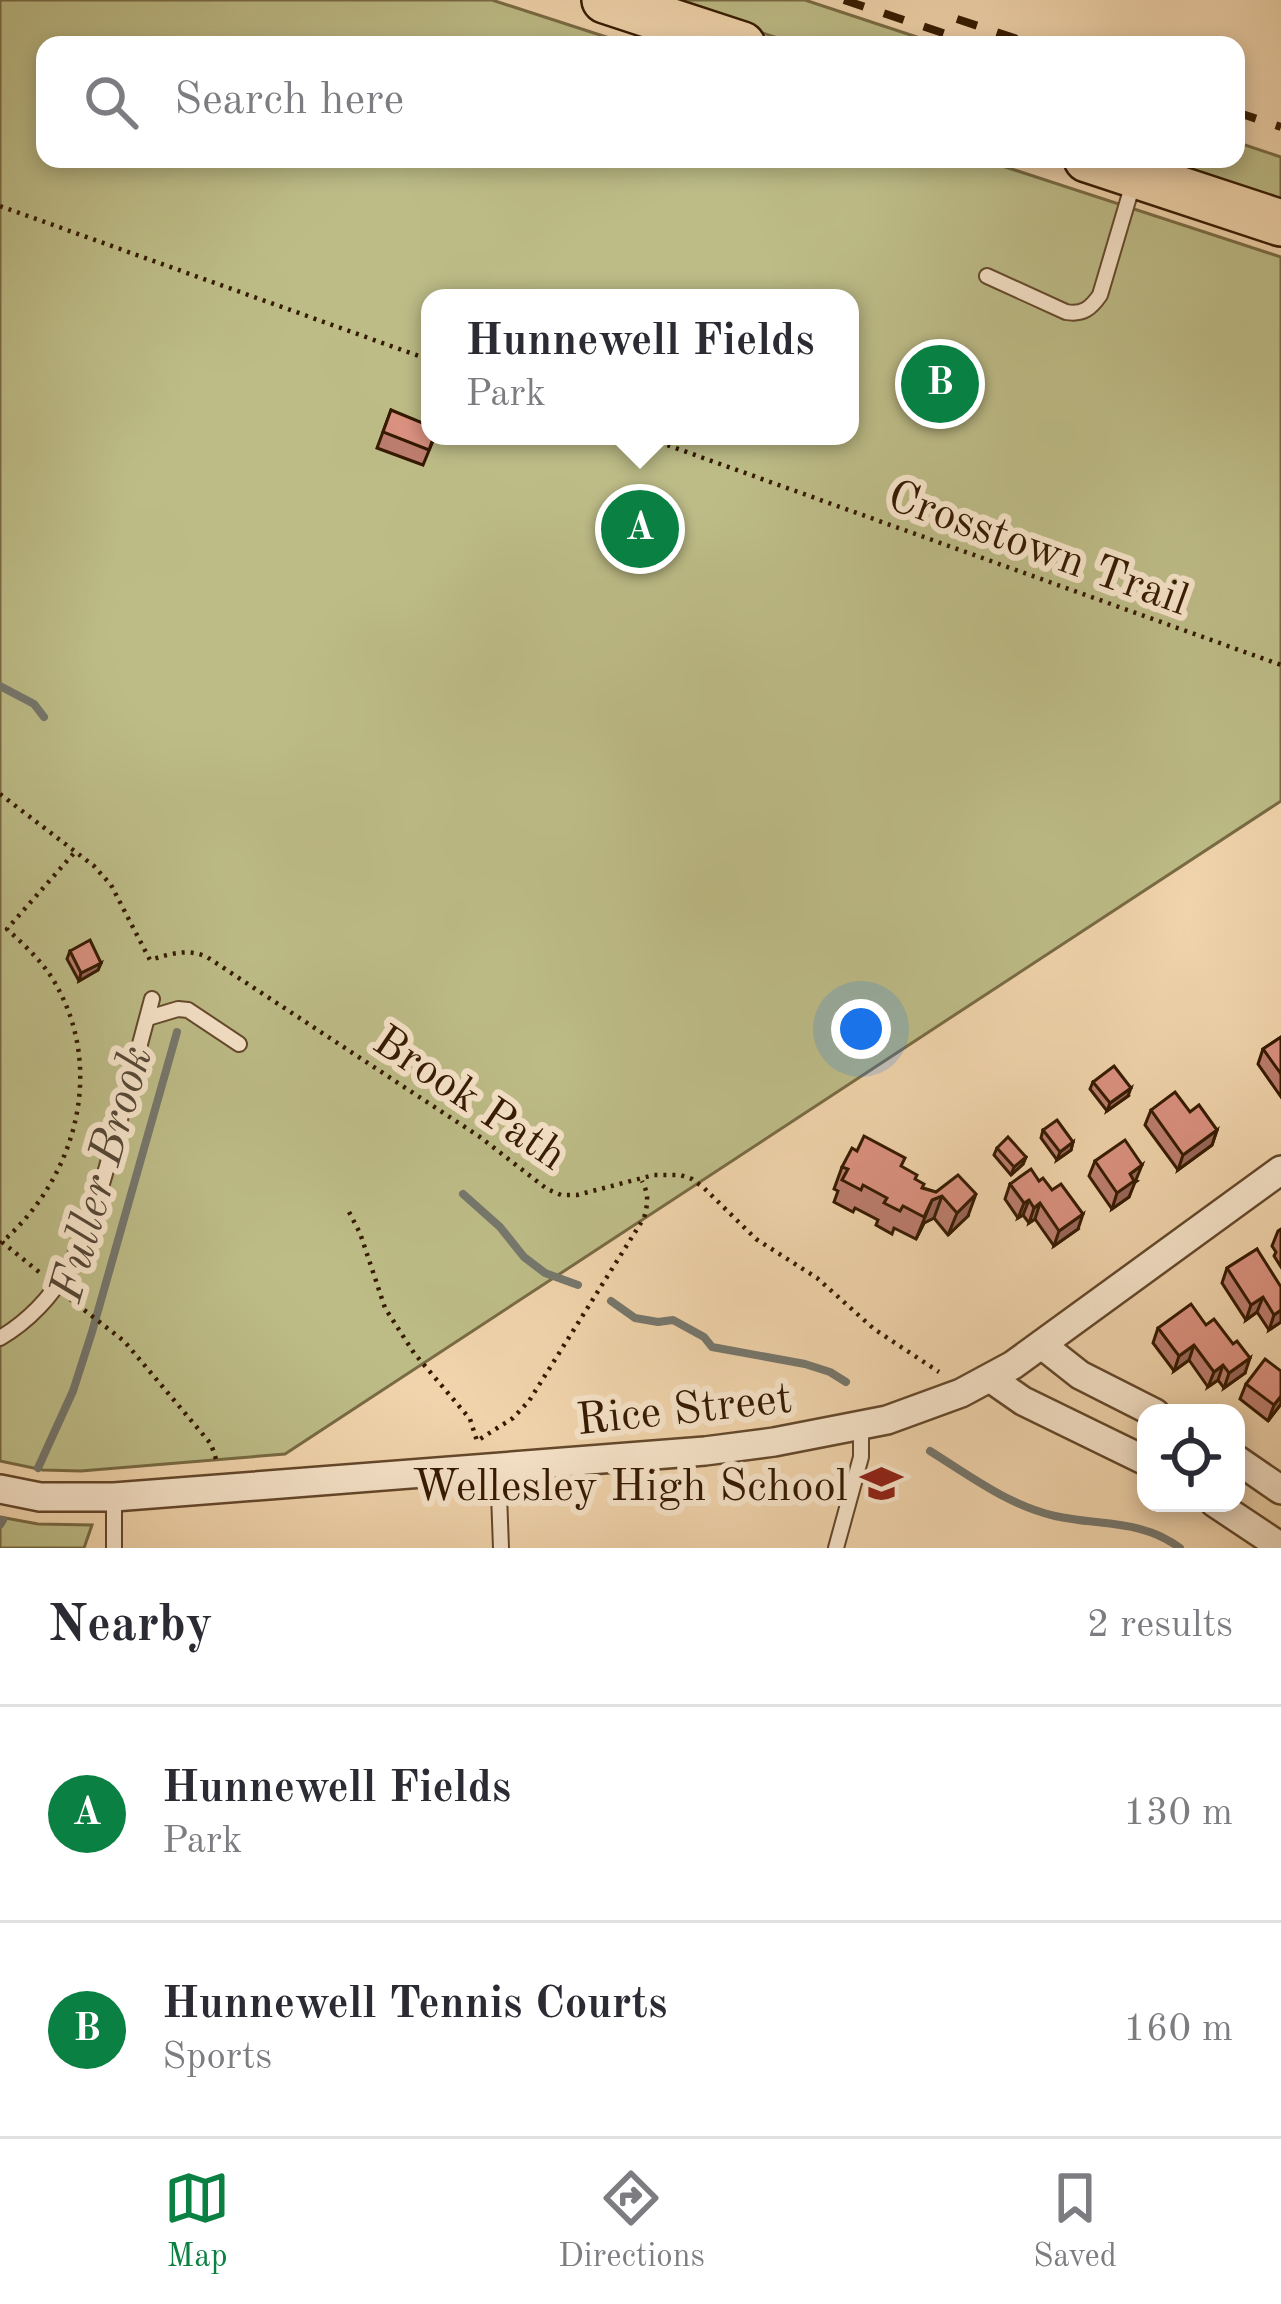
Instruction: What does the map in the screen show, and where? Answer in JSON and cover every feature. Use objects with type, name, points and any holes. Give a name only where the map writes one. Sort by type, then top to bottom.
[{"type":"main road","points":[[605,0],[715,36]]},
{"type":"main road","points":[[1115,168],[1281,223]]},
{"type":"street","name":"Rice Street","points":[[10,1492],[81,1499],[115,1497],[705,1451],[860,1426],[912,1412],[990,1378],[1281,1170]]},
{"type":"street","points":[[1042,1345],[1080,1375],[1137,1404]]},
{"type":"street","points":[[990,1378],[1023,1401],[1137,1457]]},
{"type":"street","points":[[1245,1466],[1281,1490]]},
{"type":"street","points":[[1228,1512],[1281,1547]]},
{"type":"lane","points":[[987,275],[1066,312],[1088,309],[1100,295],[1136,175]]},
{"type":"lane","points":[[0,1338],[39,1308],[78,1253],[97,1202],[152,999]]},
{"type":"lane","points":[[148,1018],[188,1010],[239,1044]]},
{"type":"lane","points":[[836,1548],[861,1457],[860,1426]]},
{"type":"lane","points":[[498,1467],[501,1548]]},
{"type":"lane","points":[[114,1548],[115,1497]]},
{"type":"path","points":[[0,206],[421,357]]},
{"type":"path","name":"Crosstown Trail","points":[[667,445],[1281,665]]},
{"type":"path","name":"Brook Path","points":[[0,794],[112,884],[150,960],[174,952],[207,958],[480,1137],[547,1190],[577,1195],[667,1174],[704,1187],[756,1239],[817,1278],[874,1329],[943,1378]]},
{"type":"path","points":[[2,1242],[35,1210],[56,1178],[74,1125],[80,1083],[78,1048],[62,997],[44,967],[7,929],[76,852]]},
{"type":"path","points":[[349,1212],[397,1330],[470,1419],[477,1441],[513,1418],[529,1401],[592,1305],[644,1218],[648,1203],[641,1179]]},
{"type":"path","points":[[79,1306],[124,1341],[211,1444],[217,1468]]},
{"type":"shaded area","points":[[0,0],[492,0],[603,36],[36,36],[36,168],[1009,168],[1281,257],[1281,801],[285,1454],[43,1470],[0,1461]]},
{"type":"shaded area","points":[[663,0],[805,0],[914,36],[772,36]]},
{"type":"shaded area","points":[[1245,145],[1281,157],[1281,205],[1169,168],[1245,168]]},
{"type":"shaded area","points":[[0,1517],[38,1524],[92,1525],[84,1548],[0,1548]]},
{"type":"building","points":[[391,410],[421,422],[421,445],[431,445],[429,450],[383,432]]},
{"type":"building","points":[[90,940],[101,963],[81,973],[70,951]]},
{"type":"building","points":[[1281,1037],[1281,1074],[1263,1049]]},
{"type":"building","points":[[1114,1066],[1131,1088],[1110,1103],[1093,1082]]},
{"type":"building","points":[[1175,1092],[1190,1112],[1199,1105],[1217,1130],[1183,1155],[1151,1110]]},
{"type":"building","points":[[1057,1120],[1073,1142],[1060,1152],[1043,1130]]},
{"type":"building","points":[[864,1136],[905,1158],[901,1166],[917,1175],[922,1188],[936,1192],[958,1175],[976,1194],[957,1213],[942,1196],[932,1200],[924,1217],[884,1203],[887,1198],[842,1180],[848,1169],[842,1167]]},
{"type":"building","points":[[1008,1137],[1026,1157],[1014,1167],[997,1148]]},
{"type":"building","points":[[1125,1140],[1142,1165],[1130,1174],[1134,1181],[1117,1193],[1095,1161]]},
{"type":"building","points":[[1031,1169],[1052,1190],[1061,1184],[1083,1214],[1059,1231],[1040,1203],[1034,1208],[1029,1200],[1024,1203],[1010,1184]]},
{"type":"building","points":[[1257,1249],[1281,1287],[1281,1310],[1274,1315],[1263,1297],[1251,1305],[1227,1268]]},
{"type":"building","points":[[1191,1304],[1206,1325],[1214,1319],[1250,1358],[1229,1373],[1223,1365],[1214,1372],[1194,1345],[1179,1356],[1158,1328]]},
{"type":"building","points":[[1265,1359],[1281,1371],[1281,1396],[1274,1405],[1246,1384]]},
{"type":"waterway","name":"Fuller Brook","points":[[0,686],[34,704],[44,717]]},
{"type":"waterway","name":"Fuller Brook","points":[[38,1468],[73,1391],[92,1332],[177,1032]]},
{"type":"waterway","points":[[463,1194],[500,1227],[524,1257],[545,1273],[578,1285]]},
{"type":"waterway","points":[[611,1301],[635,1318],[673,1320],[704,1337],[712,1347],[805,1364],[846,1382]]},
{"type":"waterway","points":[[930,1451],[1021,1505],[1055,1516],[1151,1532],[1180,1548]]},
{"type":"waterway","name":"Fuller Brook","points":[[0,1525],[3,1520]]},
{"type":"railway","points":[[844,0],[952,36]]},
{"type":"railway","points":[[957,19],[1008,36]]},
{"type":"railway","points":[[1245,115],[1281,127]]},
{"type":"place","name":"Hunnewell Tennis Courts","points":[[940,384]]},
{"type":"place","name":"Hunnewell Fields","points":[[640,529]]},
{"type":"place","name":"Wellesley High School","points":[[882,1484]]}]
